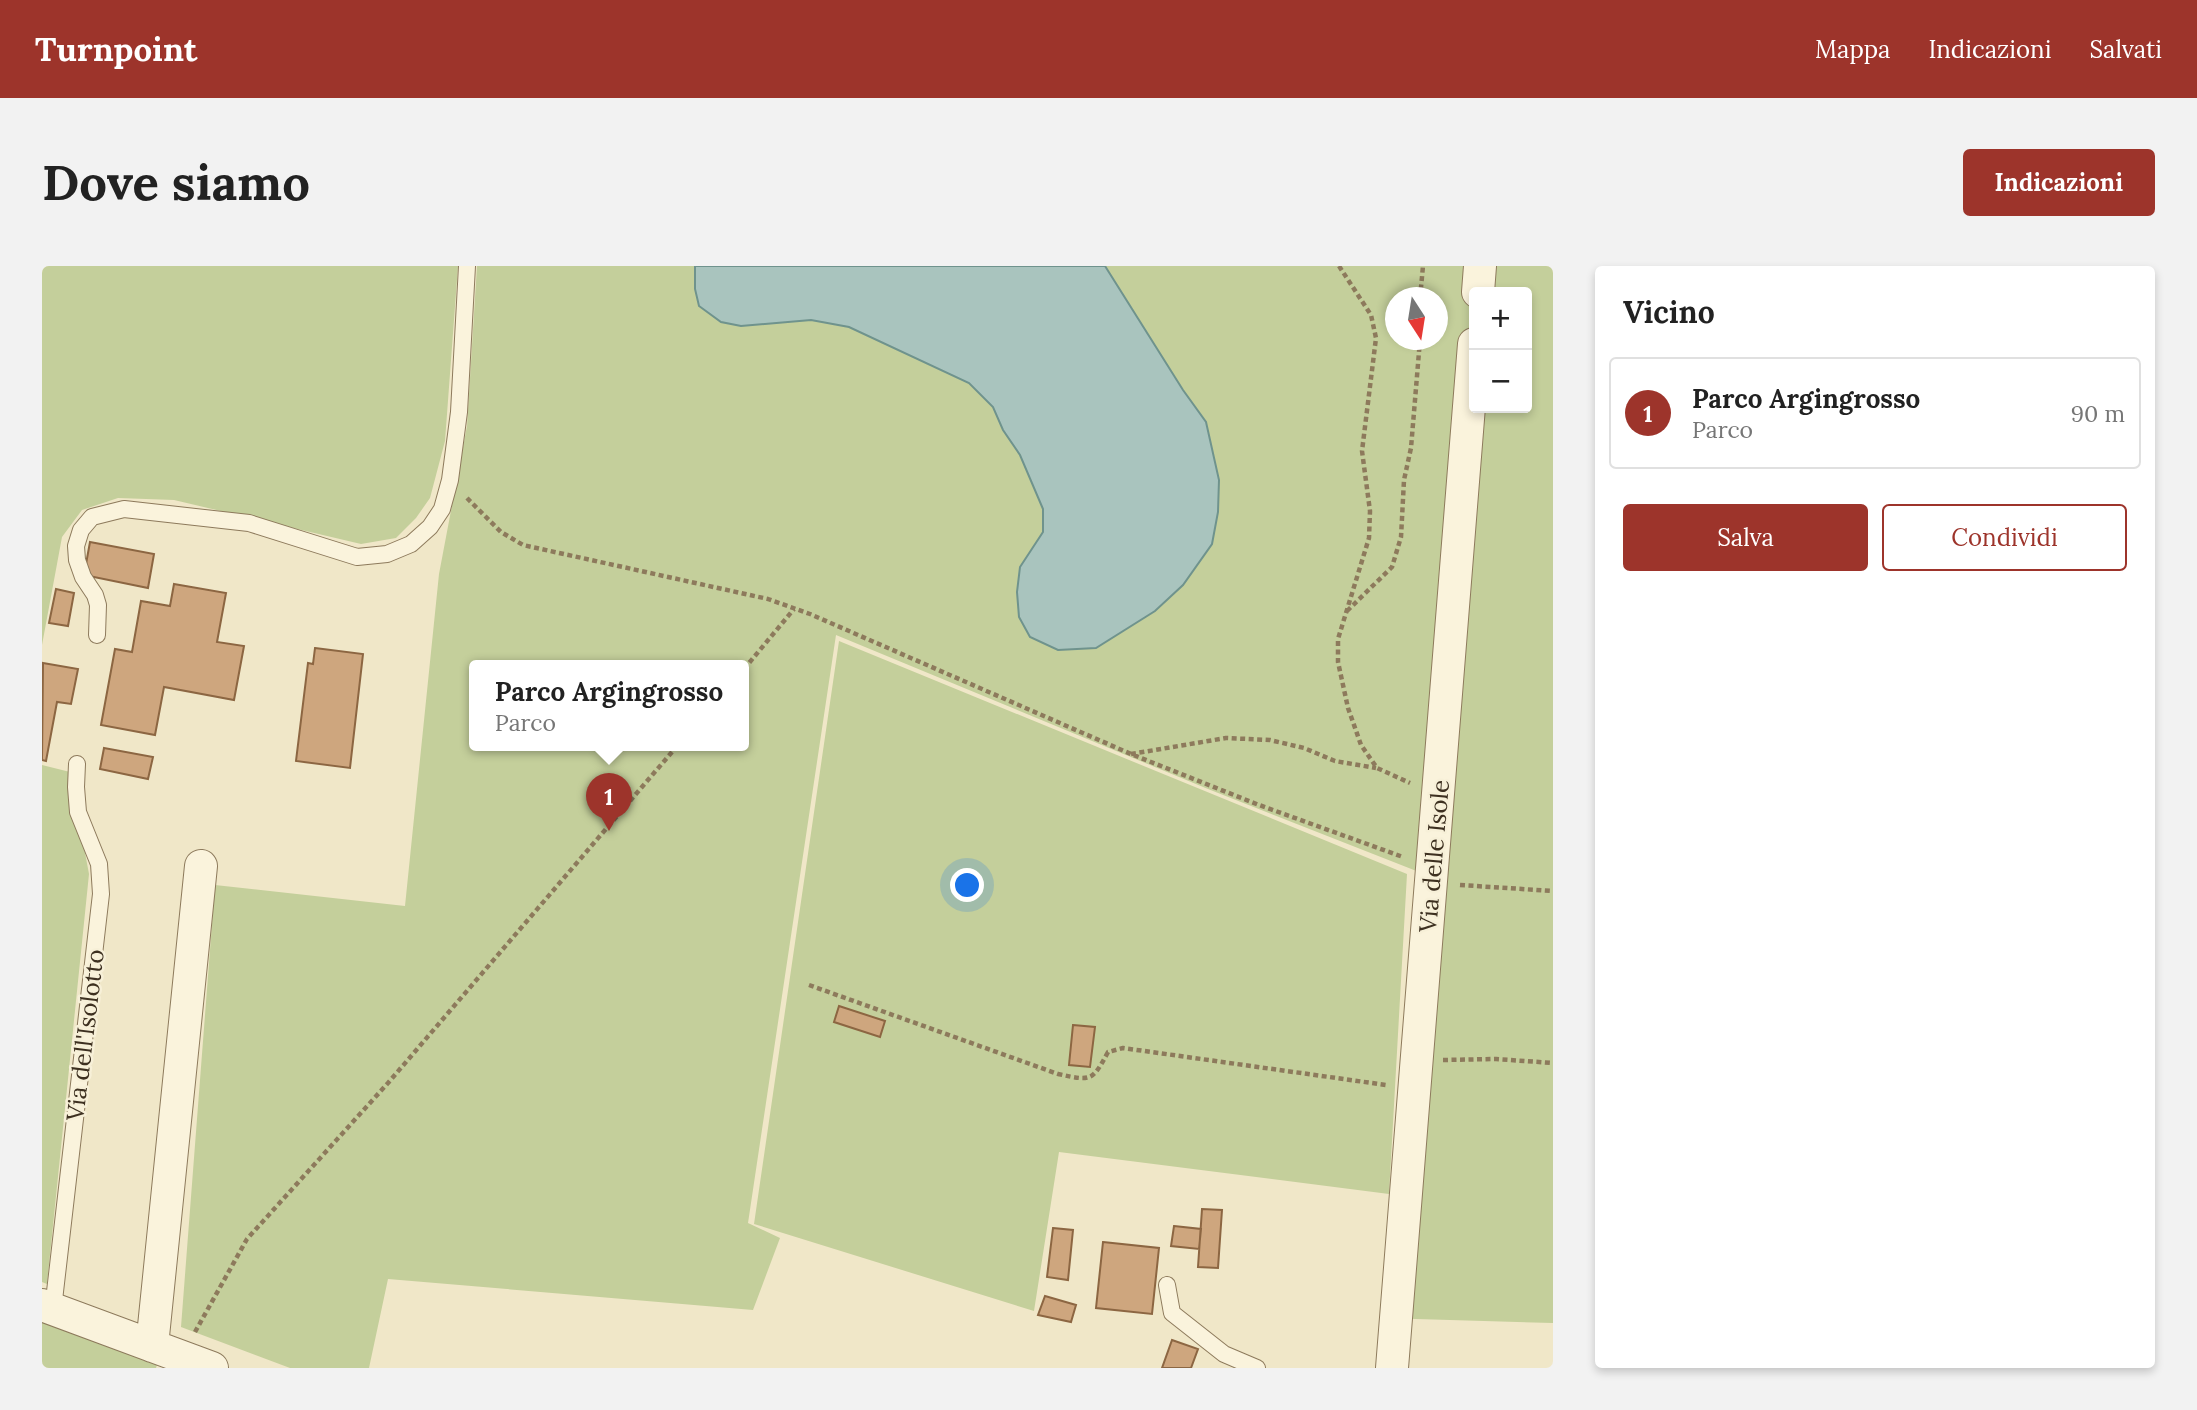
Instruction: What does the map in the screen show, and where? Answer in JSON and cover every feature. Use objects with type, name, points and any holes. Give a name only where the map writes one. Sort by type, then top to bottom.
[{"type":"street","points":[[1478,287],[1480,266]]},
{"type":"street","name":"Via delle Isole","points":[[1392,1368],[1474,350]]},
{"type":"street","points":[[168,1356],[201,866]]},
{"type":"street","name":"Via dell'Isolotto","points":[[48,1307],[168,1356],[212,1368]]},
{"type":"lane","points":[[97,635],[98,605],[83,577],[76,546],[80,530],[92,517],[124,509],[249,523],[357,557],[387,554],[411,544],[430,527],[442,509],[450,480],[458,412],[467,266]]},
{"type":"lane","name":"Via dell'Isolotto","points":[[48,1307],[101,894],[99,864],[78,811],[77,764]]},
{"type":"lane","points":[[1167,1285],[1172,1313],[1224,1354],[1257,1368]]},
{"type":"path","points":[[1339,266],[1371,315],[1376,338],[1362,451],[1370,510],[1369,538],[1338,639],[1338,662],[1348,708],[1361,745],[1377,768]]},
{"type":"path","points":[[1421,287],[1423,266]]},
{"type":"path","points":[[1346,611],[1392,567],[1401,537],[1404,480],[1411,448],[1419,350]]},
{"type":"path","points":[[450,480],[500,532],[523,545],[768,599],[810,614],[1131,754],[1432,875],[1553,891]]},
{"type":"path","points":[[749,662],[794,610]]},
{"type":"path","points":[[1131,754],[1226,738],[1270,740],[1304,748],[1335,761],[1377,768],[1439,796]]},
{"type":"path","points":[[168,1356],[247,1239],[388,1083],[673,751]]},
{"type":"path","points":[[809,985],[1058,1074],[1084,1079],[1097,1072],[1108,1052],[1123,1048],[1416,1074],[1496,1059],[1553,1063]]},
{"type":"green space","points":[[42,266],[458,266],[445,441],[430,498],[416,518],[396,538],[361,544],[174,500],[118,498],[82,510],[62,537],[42,645]]},
{"type":"green space","points":[[477,266],[1553,266],[1553,1323],[1382,1318],[1419,872],[1208,789],[836,635],[748,1223],[780,1238],[753,1310],[388,1279],[369,1368],[290,1368],[181,1327],[215,885],[405,906],[439,574],[467,426]]},
{"type":"green space","points":[[839,641],[1407,874],[1389,1194],[1059,1152],[1034,1311],[754,1224]]},
{"type":"green space","points":[[42,765],[70,772],[89,874],[47,1284],[42,1282]]},
{"type":"green space","points":[[42,1318],[158,1362],[156,1368],[42,1368]]},
{"type":"water","points":[[695,266],[1105,266],[1206,422],[1219,480],[1218,512],[1212,544],[1183,585],[1155,611],[1096,648],[1058,650],[1030,637],[1019,617],[1017,592],[1020,567],[1043,532],[1043,509],[1020,455],[1003,430],[993,407],[969,383],[849,327],[811,320],[741,326],[721,322],[699,306],[695,289]]},
{"type":"building","points":[[90,542],[154,554],[148,588],[84,575]]},
{"type":"building","points":[[174,584],[226,593],[217,642],[244,646],[234,700],[164,687],[155,735],[101,725],[115,649],[132,652],[141,601],[170,606]]},
{"type":"building","points":[[56,589],[74,593],[68,626],[49,623]]},
{"type":"building","points":[[315,648],[363,654],[350,768],[296,761],[308,663],[313,664]]},
{"type":"building","points":[[43,663],[78,669],[71,704],[57,702],[46,761],[42,760]]},
{"type":"building","points":[[104,748],[153,757],[148,779],[100,769]]},
{"type":"building","points":[[839,1006],[885,1021],[880,1037],[834,1022]]},
{"type":"building","points":[[1073,1025],[1095,1027],[1090,1067],[1069,1065]]},
{"type":"building","points":[[1202,1209],[1222,1210],[1218,1268],[1198,1267]]},
{"type":"building","points":[[1174,1226],[1201,1229],[1199,1249],[1171,1246]]},
{"type":"building","points":[[1053,1228],[1073,1230],[1068,1280],[1047,1277]]},
{"type":"building","points":[[1103,1242],[1159,1248],[1152,1314],[1096,1308]]},
{"type":"building","points":[[1045,1296],[1076,1305],[1071,1322],[1038,1315]]},
{"type":"building","points":[[1172,1340],[1198,1349],[1191,1368],[1162,1368]]},
{"type":"place","name":"Parco Argingrosso","points":[[609,831]]}]
